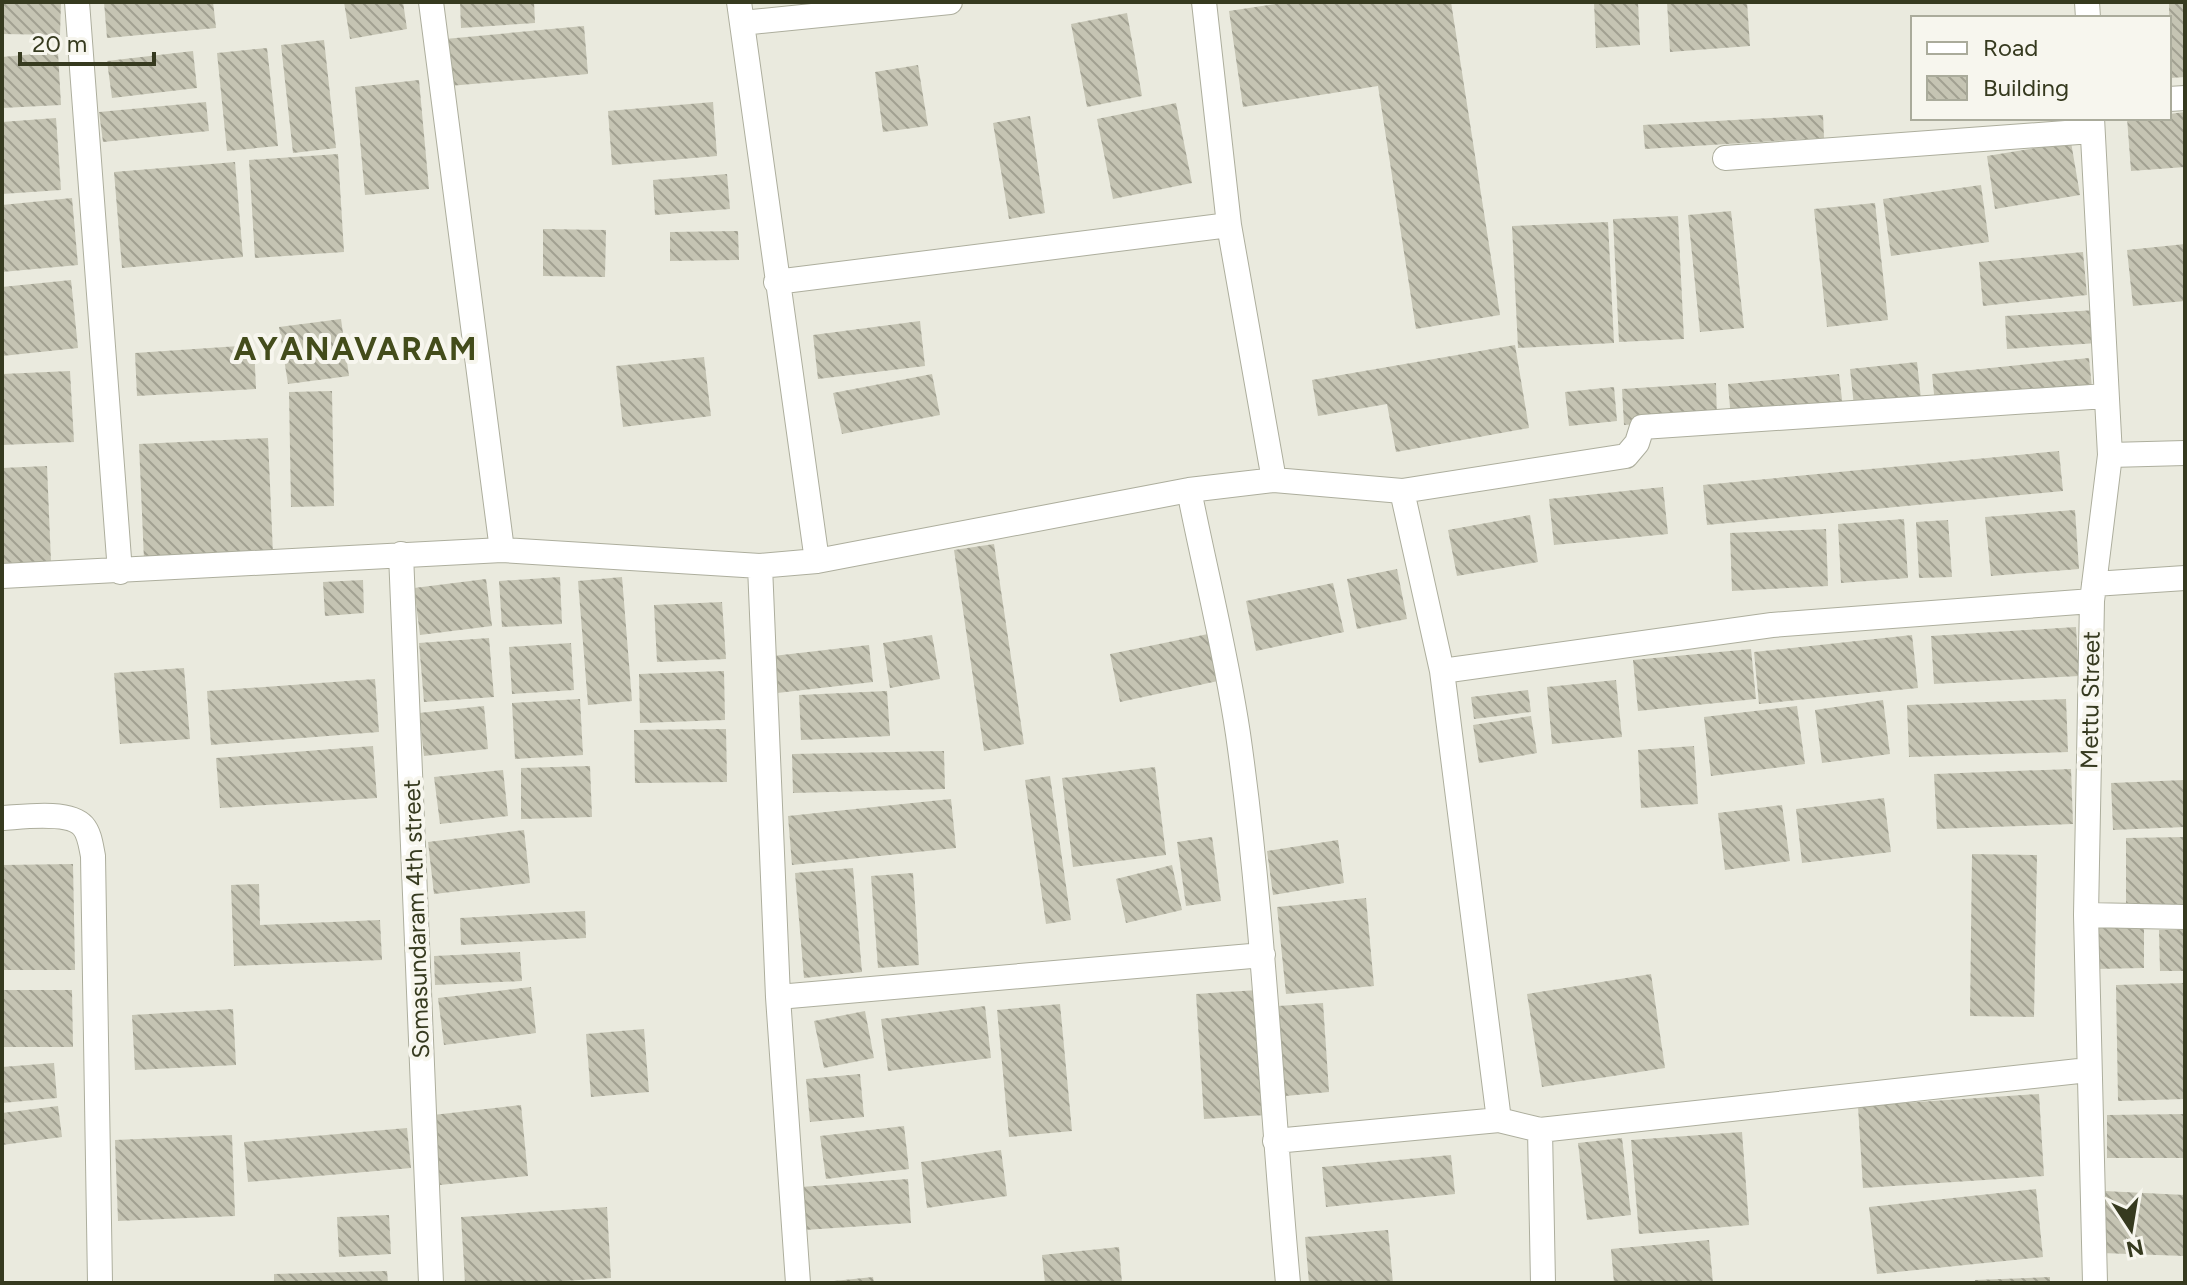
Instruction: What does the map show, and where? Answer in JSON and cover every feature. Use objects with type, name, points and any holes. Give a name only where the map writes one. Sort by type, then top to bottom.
[{"type":"street","points":[[77,2],[120,572]]},
{"type":"street","points":[[431,2],[502,550]]},
{"type":"street","points":[[817,561],[740,13],[950,2]]},
{"type":"street","points":[[1204,2],[1229,225],[1274,480]]},
{"type":"street","points":[[1725,158],[2092,124]]},
{"type":"street","name":"Mettu Street","points":[[2092,124],[2110,455],[2093,592],[2086,915],[2095,1283]]},
{"type":"street","points":[[776,282],[1229,225]]},
{"type":"street","points":[[2,576],[502,550],[760,566],[817,561],[1189,490],[1274,480],[1402,491],[1626,456],[1637,443],[1642,427],[2106,396]]},
{"type":"street","points":[[2110,455],[2185,453]]},
{"type":"street","points":[[1189,490],[1237,732],[1263,955],[1288,1283]]},
{"type":"street","points":[[1402,491],[1442,671],[1499,1120]]},
{"type":"street","name":"Somasundaram 4th street","points":[[401,554],[431,1283]]},
{"type":"street","points":[[760,566],[778,997],[798,1283]]},
{"type":"street","points":[[1442,671],[1772,625],[2093,592],[2185,578]]},
{"type":"street","points":[[2,818],[45,815],[71,819],[82,825],[93,856],[100,1283]]},
{"type":"street","points":[[2086,915],[2185,917]]},
{"type":"street","points":[[778,997],[1263,955]]},
{"type":"street","points":[[1275,1141],[1499,1120],[1540,1130],[2088,1070]]},
{"type":"street","points":[[1540,1130],[1543,1283]]},
{"type":"building","points":[[2,2],[61,2],[60,35],[2,34]]},
{"type":"building","points":[[104,2],[213,2],[216,28],[107,38]]},
{"type":"building","points":[[344,2],[403,2],[407,29],[350,39]]},
{"type":"building","points":[[460,2],[534,2],[535,23],[461,28]]},
{"type":"building","points":[[1289,2],[1451,2],[1500,315],[1416,329],[1378,86],[1243,107],[1229,11]]},
{"type":"building","points":[[1594,2],[1638,2],[1640,45],[1596,48]]},
{"type":"building","points":[[1667,2],[1747,2],[1750,46],[1670,52]]},
{"type":"building","points":[[2169,2],[2185,2],[2185,77],[2171,78]]},
{"type":"building","points":[[1127,13],[1142,96],[1087,107],[1071,24]]},
{"type":"building","points":[[584,26],[588,74],[449,86],[445,39]]},
{"type":"building","points":[[324,40],[336,148],[293,153],[281,45]]},
{"type":"building","points":[[267,48],[278,146],[227,151],[217,53]]},
{"type":"building","points":[[193,51],[197,88],[112,98],[107,61]]},
{"type":"building","points":[[58,52],[61,105],[2,108],[2,57]]},
{"type":"building","points":[[918,65],[928,126],[883,132],[875,72]]},
{"type":"building","points":[[419,80],[429,189],[365,195],[355,87]]},
{"type":"building","points":[[206,102],[209,131],[103,142],[99,112]]},
{"type":"building","points":[[713,102],[717,156],[612,165],[608,111]]},
{"type":"building","points":[[1176,103],[1192,183],[1113,199],[1097,119]]},
{"type":"building","points":[[2185,112],[2185,167],[2131,171],[2127,120],[2171,120],[2171,114]]},
{"type":"building","points":[[1823,115],[1824,138],[1645,149],[1643,125]]},
{"type":"building","points":[[1030,116],[1045,213],[1009,219],[993,123]]},
{"type":"building","points":[[56,118],[61,190],[2,194],[2,122]]},
{"type":"building","points":[[2071,142],[2080,195],[1995,209],[1987,156]]},
{"type":"building","points":[[338,154],[344,252],[255,258],[249,160]]},
{"type":"building","points":[[235,162],[243,257],[122,268],[114,172]]},
{"type":"building","points":[[727,174],[730,209],[655,215],[653,180]]},
{"type":"building","points":[[1981,185],[1989,242],[1891,256],[1883,199]]},
{"type":"building","points":[[72,198],[78,265],[2,272],[2,205]]},
{"type":"building","points":[[1875,203],[1888,320],[1827,327],[1814,209]]},
{"type":"building","points":[[1731,211],[1744,328],[1700,332],[1688,215]]},
{"type":"building","points":[[1678,216],[1684,339],[1619,342],[1613,219]]},
{"type":"building","points":[[1608,222],[1614,343],[1518,348],[1512,226]]},
{"type":"building","points":[[543,229],[606,230],[605,277],[543,276]]},
{"type":"building","points":[[738,231],[739,260],[670,261],[670,232]]},
{"type":"building","points":[[2185,244],[2185,301],[2133,306],[2127,250]]},
{"type":"building","points":[[2083,252],[2087,295],[1983,306],[1979,262]]},
{"type":"building","points":[[71,280],[78,348],[2,356],[2,287]]},
{"type":"building","points":[[2095,310],[2098,343],[2007,349],[2005,316]]},
{"type":"building","points":[[341,319],[349,376],[288,384],[279,327]]},
{"type":"building","points":[[920,321],[925,366],[818,379],[813,335]]},
{"type":"building","points":[[254,345],[256,389],[137,396],[135,353]]},
{"type":"building","points":[[1515,345],[1529,428],[1396,452],[1387,404],[1318,416],[1312,380]]},
{"type":"building","points":[[704,357],[711,416],[623,427],[616,366]]},
{"type":"building","points":[[2089,358],[2092,388],[1935,404],[1932,374]]},
{"type":"building","points":[[1917,362],[1921,399],[1854,406],[1850,369]]},
{"type":"building","points":[[70,371],[74,442],[2,445],[2,374]]},
{"type":"building","points":[[932,374],[940,415],[842,434],[833,393]]},
{"type":"building","points":[[1839,374],[1843,408],[1731,419],[1728,384]]},
{"type":"building","points":[[1716,383],[1717,419],[1624,425],[1622,389]]},
{"type":"building","points":[[1614,387],[1617,421],[1569,426],[1565,392]]},
{"type":"building","points":[[332,391],[334,506],[291,507],[289,392]]},
{"type":"building","points":[[268,438],[273,554],[144,560],[139,444]]},
{"type":"building","points":[[2059,451],[2063,491],[1707,525],[1703,485]]},
{"type":"building","points":[[47,466],[51,562],[2,563],[2,468]]},
{"type":"building","points":[[1663,487],[1668,534],[1554,545],[1549,499]]},
{"type":"building","points":[[2075,510],[2079,569],[1991,576],[1985,517]]},
{"type":"building","points":[[1530,515],[1538,562],[1457,576],[1448,530]]},
{"type":"building","points":[[1904,519],[1908,578],[1841,583],[1838,524]]},
{"type":"building","points":[[1948,520],[1952,577],[1919,578],[1916,522]]},
{"type":"building","points":[[1826,529],[1828,586],[1732,591],[1730,533]]},
{"type":"building","points":[[994,544],[1024,744],[984,751],[954,550]]},
{"type":"building","points":[[1397,569],[1407,619],[1357,629],[1347,579]]},
{"type":"building","points":[[560,577],[562,624],[502,627],[499,581]]},
{"type":"building","points":[[622,577],[632,701],[588,705],[578,581]]},
{"type":"building","points":[[486,579],[492,626],[420,635],[414,588]]},
{"type":"building","points":[[363,580],[364,613],[325,616],[323,582]]},
{"type":"building","points":[[1333,583],[1344,632],[1256,651],[1246,601]]},
{"type":"building","points":[[722,602],[726,659],[657,662],[654,605]]},
{"type":"building","points":[[2076,627],[2079,676],[1934,684],[1931,636]]},
{"type":"building","points":[[1208,634],[1218,681],[1120,702],[1110,654]]},
{"type":"building","points":[[932,635],[940,679],[890,688],[883,643]]},
{"type":"building","points":[[1912,635],[1918,688],[1759,704],[1754,652]]},
{"type":"building","points":[[489,638],[494,697],[424,702],[419,643]]},
{"type":"building","points":[[571,643],[574,690],[512,694],[509,647]]},
{"type":"building","points":[[869,645],[873,682],[777,693],[773,656]]},
{"type":"building","points":[[1751,649],[1756,699],[1638,711],[1633,660]]},
{"type":"building","points":[[184,668],[190,739],[120,744],[114,673]]},
{"type":"building","points":[[724,671],[725,720],[640,723],[639,674]]},
{"type":"building","points":[[375,679],[379,732],[211,745],[207,691]]},
{"type":"building","points":[[1616,680],[1622,737],[1552,744],[1547,687]]},
{"type":"building","points":[[1528,690],[1531,712],[1474,719],[1471,697]]},
{"type":"building","points":[[887,691],[890,736],[801,740],[799,695]]},
{"type":"building","points":[[580,699],[583,755],[515,759],[512,703]]},
{"type":"building","points":[[2066,699],[2068,752],[1909,757],[1907,705]]},
{"type":"building","points":[[1883,700],[1890,754],[1822,763],[1815,710]]},
{"type":"building","points":[[484,706],[488,749],[424,756],[419,713]]},
{"type":"building","points":[[1797,706],[1805,764],[1711,776],[1704,717]]},
{"type":"building","points":[[1531,716],[1537,753],[1479,763],[1473,725]]},
{"type":"building","points":[[726,729],[727,782],[635,783],[634,730]]},
{"type":"building","points":[[373,746],[377,798],[220,808],[216,758]]},
{"type":"building","points":[[1694,746],[1698,804],[1641,808],[1638,750]]},
{"type":"building","points":[[944,751],[945,789],[793,793],[792,754]]},
{"type":"building","points":[[590,766],[592,817],[521,819],[521,768]]},
{"type":"building","points":[[1155,767],[1166,855],[1073,867],[1062,778]]},
{"type":"building","points":[[2071,769],[2073,824],[1937,829],[1934,774]]},
{"type":"building","points":[[503,770],[508,816],[440,824],[434,777]]},
{"type":"building","points":[[1050,776],[1071,920],[1046,924],[1025,780]]},
{"type":"building","points":[[2185,780],[2185,827],[2113,830],[2111,783]]},
{"type":"building","points":[[1884,798],[1891,852],[1802,863],[1796,809]]},
{"type":"building","points":[[951,799],[956,848],[792,865],[788,816]]},
{"type":"building","points":[[1782,805],[1790,861],[1725,870],[1718,813]]},
{"type":"building","points":[[524,830],[530,883],[434,894],[428,842]]},
{"type":"building","points":[[1212,837],[1221,901],[1186,906],[1177,842]]},
{"type":"building","points":[[2185,837],[2185,908],[2126,909],[2126,838]]},
{"type":"building","points":[[1338,840],[1344,883],[1273,895],[1267,851]]},
{"type":"building","points":[[1972,854],[2037,855],[2034,1017],[1970,1016]]},
{"type":"building","points":[[73,864],[75,970],[2,970],[2,865]]},
{"type":"building","points":[[1172,865],[1182,910],[1126,923],[1116,879]]},
{"type":"building","points":[[853,868],[862,972],[804,978],[795,873]]},
{"type":"building","points":[[913,873],[919,965],[878,968],[871,876]]},
{"type":"building","points":[[259,884],[260,925],[380,920],[382,960],[234,966],[231,885]]},
{"type":"building","points":[[1366,898],[1374,986],[1286,994],[1277,907]]},
{"type":"building","points":[[585,911],[586,938],[461,945],[460,918]]},
{"type":"building","points":[[2144,926],[2144,968],[2095,969],[2095,927]]},
{"type":"building","points":[[2159,930],[2185,930],[2185,971],[2160,971]]},
{"type":"building","points":[[520,952],[522,981],[435,985],[434,956]]},
{"type":"building","points":[[1651,974],[1665,1068],[1542,1087],[1527,994]]},
{"type":"building","points":[[2185,983],[2185,1099],[2118,1101],[2116,985]]},
{"type":"building","points":[[531,987],[536,1033],[444,1045],[438,998]]},
{"type":"building","points":[[2,990],[72,990],[73,1047],[2,1047]]},
{"type":"building","points":[[1258,990],[1266,1115],[1204,1119],[1196,994]]},
{"type":"building","points":[[1323,1003],[1329,1092],[1285,1096],[1278,1006]]},
{"type":"building","points":[[1060,1004],[1072,1131],[1009,1137],[997,1010]]},
{"type":"building","points":[[985,1006],[991,1058],[888,1071],[881,1019]]},
{"type":"building","points":[[233,1009],[236,1065],[135,1070],[132,1015]]},
{"type":"building","points":[[865,1011],[874,1058],[824,1068],[814,1021]]},
{"type":"building","points":[[644,1029],[649,1092],[591,1097],[586,1034]]},
{"type":"building","points":[[54,1063],[57,1098],[2,1103],[2,1067]]},
{"type":"building","points":[[860,1074],[864,1117],[810,1122],[806,1079]]},
{"type":"building","points":[[2039,1094],[2044,1176],[1863,1188],[1858,1106]]},
{"type":"building","points":[[521,1105],[528,1176],[440,1185],[433,1115]]},
{"type":"building","points":[[58,1106],[62,1137],[2,1145],[2,1113]]},
{"type":"building","points":[[2185,1114],[2185,1158],[2107,1158],[2107,1115]]},
{"type":"building","points":[[904,1126],[909,1169],[826,1179],[820,1136]]},
{"type":"building","points":[[407,1128],[411,1168],[248,1182],[244,1142]]},
{"type":"building","points":[[1742,1132],[1749,1225],[1639,1234],[1631,1140]]},
{"type":"building","points":[[232,1135],[235,1216],[118,1221],[115,1140]]},
{"type":"building","points":[[1622,1138],[1631,1215],[1587,1220],[1578,1143]]},
{"type":"building","points":[[1001,1150],[1007,1196],[927,1208],[921,1162]]},
{"type":"building","points":[[1451,1155],[1455,1194],[1326,1207],[1322,1167]]},
{"type":"building","points":[[908,1179],[911,1223],[804,1230],[801,1187]]},
{"type":"building","points":[[2036,1189],[2043,1257],[1877,1274],[1869,1207]]},
{"type":"building","points":[[2104,1191],[2185,1195],[2185,1256],[2101,1253]]},
{"type":"building","points":[[607,1207],[611,1278],[465,1283],[461,1217]]},
{"type":"building","points":[[389,1215],[391,1254],[339,1257],[337,1217]]},
{"type":"building","points":[[1388,1230],[1393,1283],[1309,1283],[1305,1237]]},
{"type":"building","points":[[1709,1240],[1713,1283],[1614,1283],[1611,1249]]},
{"type":"building","points":[[1119,1247],[1122,1283],[1045,1283],[1042,1255]]},
{"type":"building","points":[[387,1271],[388,1283],[274,1283],[274,1274]]},
{"type":"building","points":[[873,1277],[874,1283],[834,1283],[834,1281]]},
{"type":"building","points":[[2050,1277],[2050,1283],[1975,1283],[1975,1280]]},
{"type":"district","name":"AYANAVARAM","points":[[356,349]]}]
